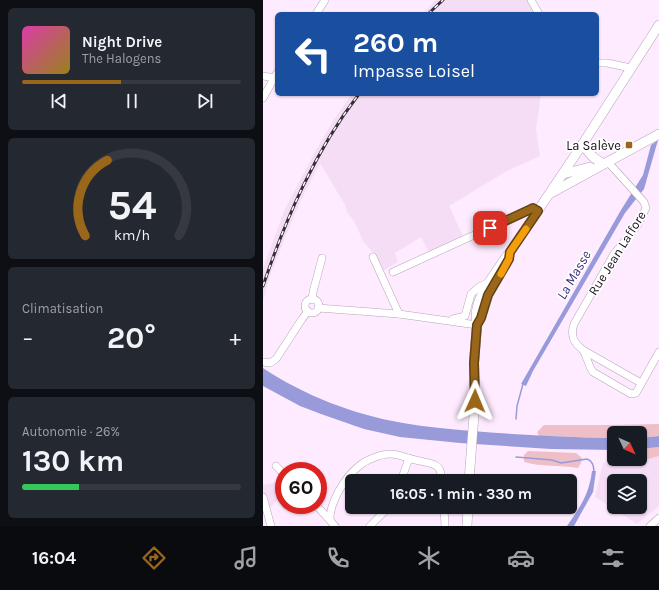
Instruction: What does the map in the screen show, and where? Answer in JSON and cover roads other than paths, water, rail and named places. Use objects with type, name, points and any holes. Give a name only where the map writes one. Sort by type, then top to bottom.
[{"type":"main road","points":[[470,474],[475,401],[474,363],[477,325],[476,314],[480,300],[506,257],[562,176],[659,25]]},
{"type":"main road","points":[[548,195],[659,134]]},
{"type":"main road","points":[[582,145],[593,157],[604,163]]},
{"type":"main road","points":[[562,176],[604,163]]},
{"type":"main road","points":[[562,176],[573,181]]},
{"type":"main road","points":[[488,295],[509,259],[510,252]]},
{"type":"main road","points":[[477,325],[481,318],[491,281]]},
{"type":"main road","points":[[465,524],[467,514]]},
{"type":"street","points":[[317,12],[325,0]]},
{"type":"street","points":[[531,0],[538,12]]},
{"type":"street","points":[[599,63],[607,63],[631,68]]},
{"type":"street","points":[[263,76],[275,76],[263,98]]},
{"type":"street","name":"Rue Jean Laffore","points":[[583,350],[593,372],[631,394],[636,393],[641,384],[583,350],[576,345],[572,335],[574,324],[614,254],[641,221],[646,208],[644,202],[604,163]]},
{"type":"street","points":[[393,272],[533,208],[538,211]]},
{"type":"street","points":[[373,257],[399,314]]},
{"type":"street","points":[[312,300],[322,258]]},
{"type":"street","points":[[448,320],[462,318],[465,316],[471,294],[479,287],[491,281]]},
{"type":"street","points":[[308,312],[305,307],[309,300],[317,302],[318,308]]},
{"type":"street","points":[[263,362],[270,363],[276,359],[302,319],[308,312],[315,312],[318,308],[399,314],[477,325]]},
{"type":"street","points":[[641,384],[659,352]]},
{"type":"street","points":[[589,363],[593,359],[597,358]]},
{"type":"street","points":[[329,519],[333,501],[345,482],[359,466],[372,459],[388,454],[397,454],[435,464],[439,467],[440,474]]},
{"type":"street","points":[[403,474],[409,458]]},
{"type":"street","points":[[263,497],[271,526]]},
{"type":"street","points":[[324,514],[335,526]]},
{"type":"street","points":[[370,526],[382,514]]},
{"type":"street","points":[[444,514],[445,526]]},
{"type":"street","points":[[650,526],[659,518]]},
{"type":"water","points":[[658,140],[644,189],[625,213],[533,371],[526,386],[521,384],[621,210],[643,175],[651,145]]},
{"type":"water","points":[[263,368],[312,395],[330,403],[367,415],[403,423],[446,429],[543,436],[607,438],[607,450],[551,449],[460,443],[400,437],[364,429],[321,414],[300,406],[263,386]]},
{"type":"water","points":[[659,436],[659,447],[647,448],[647,437]]},
{"type":"water","points":[[592,471],[596,471],[593,492],[574,526],[567,526],[575,514],[577,514],[591,479]]},
{"type":"waterway","name":"La Masse","points":[[516,419],[517,406],[523,384]]},
{"type":"waterway","points":[[516,457],[552,460],[561,463],[587,459],[593,464],[594,472]]},
{"type":"railway","points":[[430,12],[443,0]]},
{"type":"railway","points":[[263,286],[282,235],[303,186],[329,138],[358,96]]},
{"type":"place","name":"La Salève","points":[[629,145]]}]
